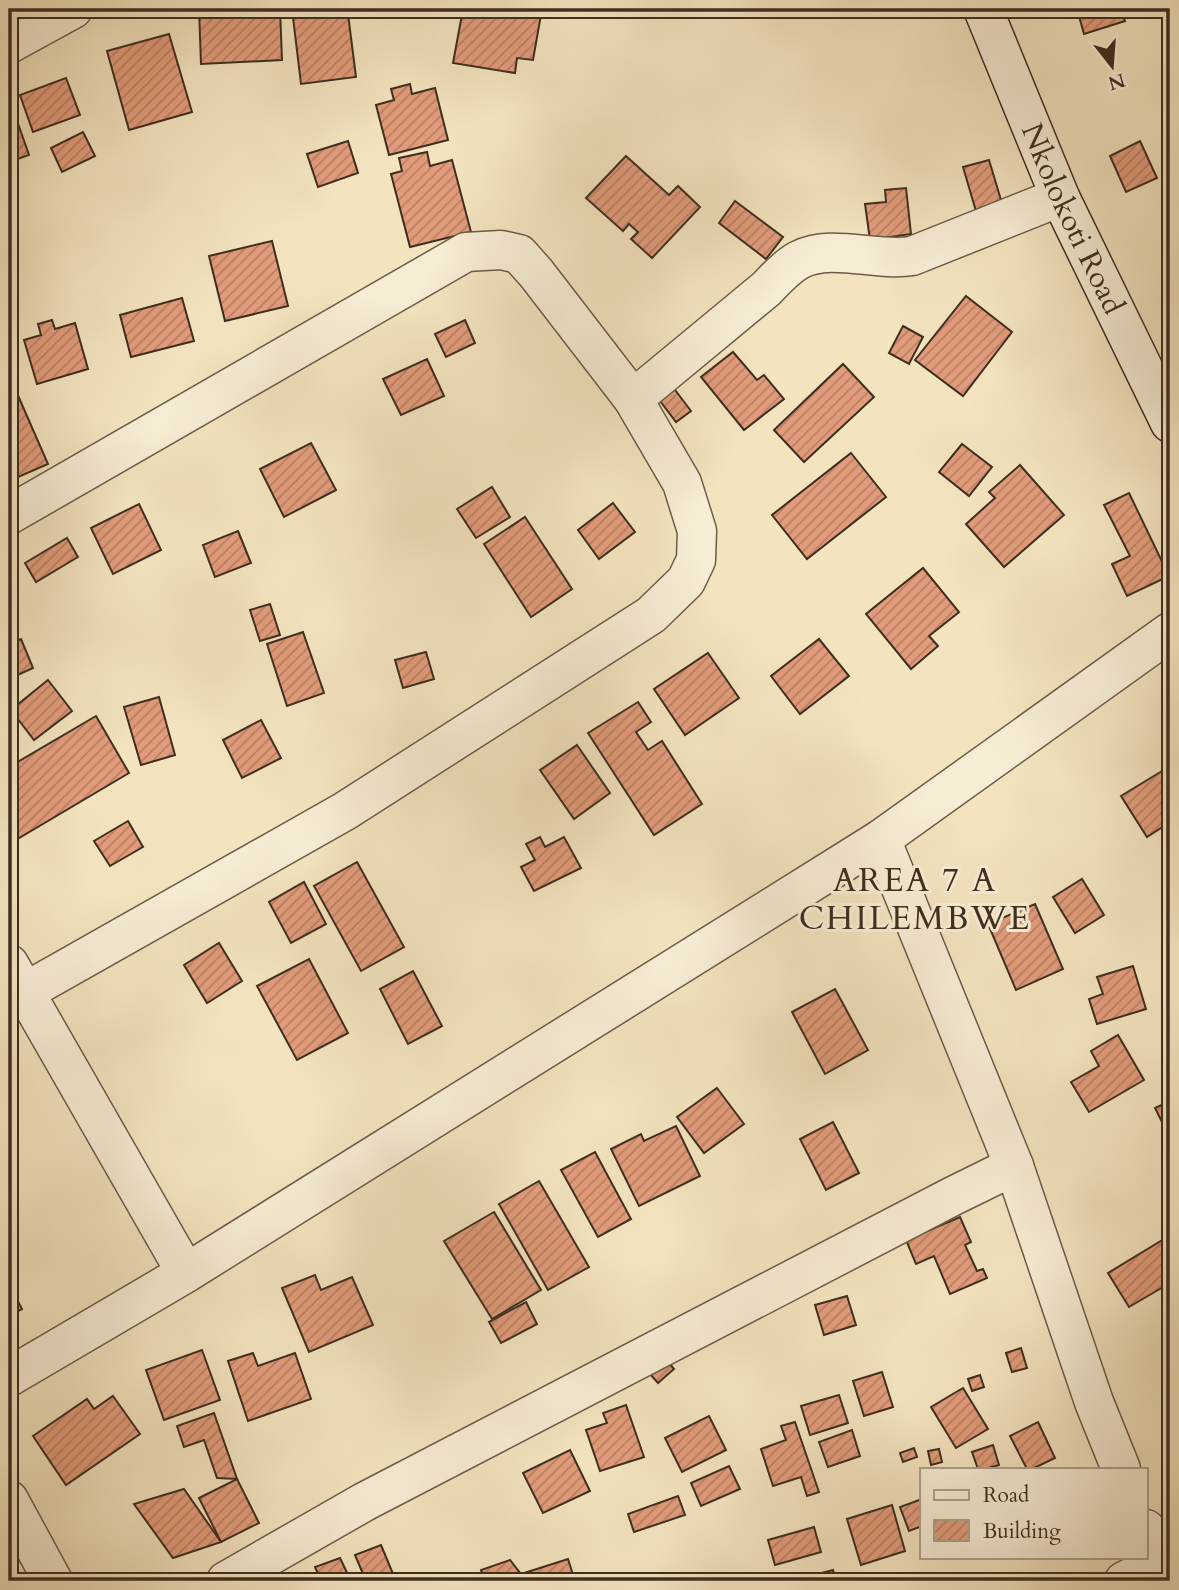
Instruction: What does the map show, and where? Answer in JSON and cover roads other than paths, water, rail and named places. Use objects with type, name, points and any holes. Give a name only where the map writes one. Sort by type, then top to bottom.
[{"type":"street","points":[[9,44],[73,9]]},
{"type":"street","name":"Nkolokoti Road","points":[[983,9],[1060,197],[1170,423]]},
{"type":"street","points":[[633,399],[797,261],[813,254],[835,253],[899,258],[912,256],[1060,197]]},
{"type":"street","points":[[9,515],[466,253],[501,250],[519,254],[536,273],[633,399],[682,483],[697,531],[696,560],[686,581],[651,615],[345,811],[14,985],[186,1273]]},
{"type":"street","points":[[9,1377],[186,1273],[881,839],[1170,632]]},
{"type":"street","points":[[881,839],[1014,1166],[1094,1402],[1121,1468]]},
{"type":"street","points":[[226,1581],[364,1502],[1014,1166]]},
{"type":"street","points":[[9,1500],[53,1581]]},
{"type":"street","points":[[1125,1581],[1158,1558]]},
{"type":"district","name":"AREA 7 A CHILEMBWE","points":[[915,899]]}]
